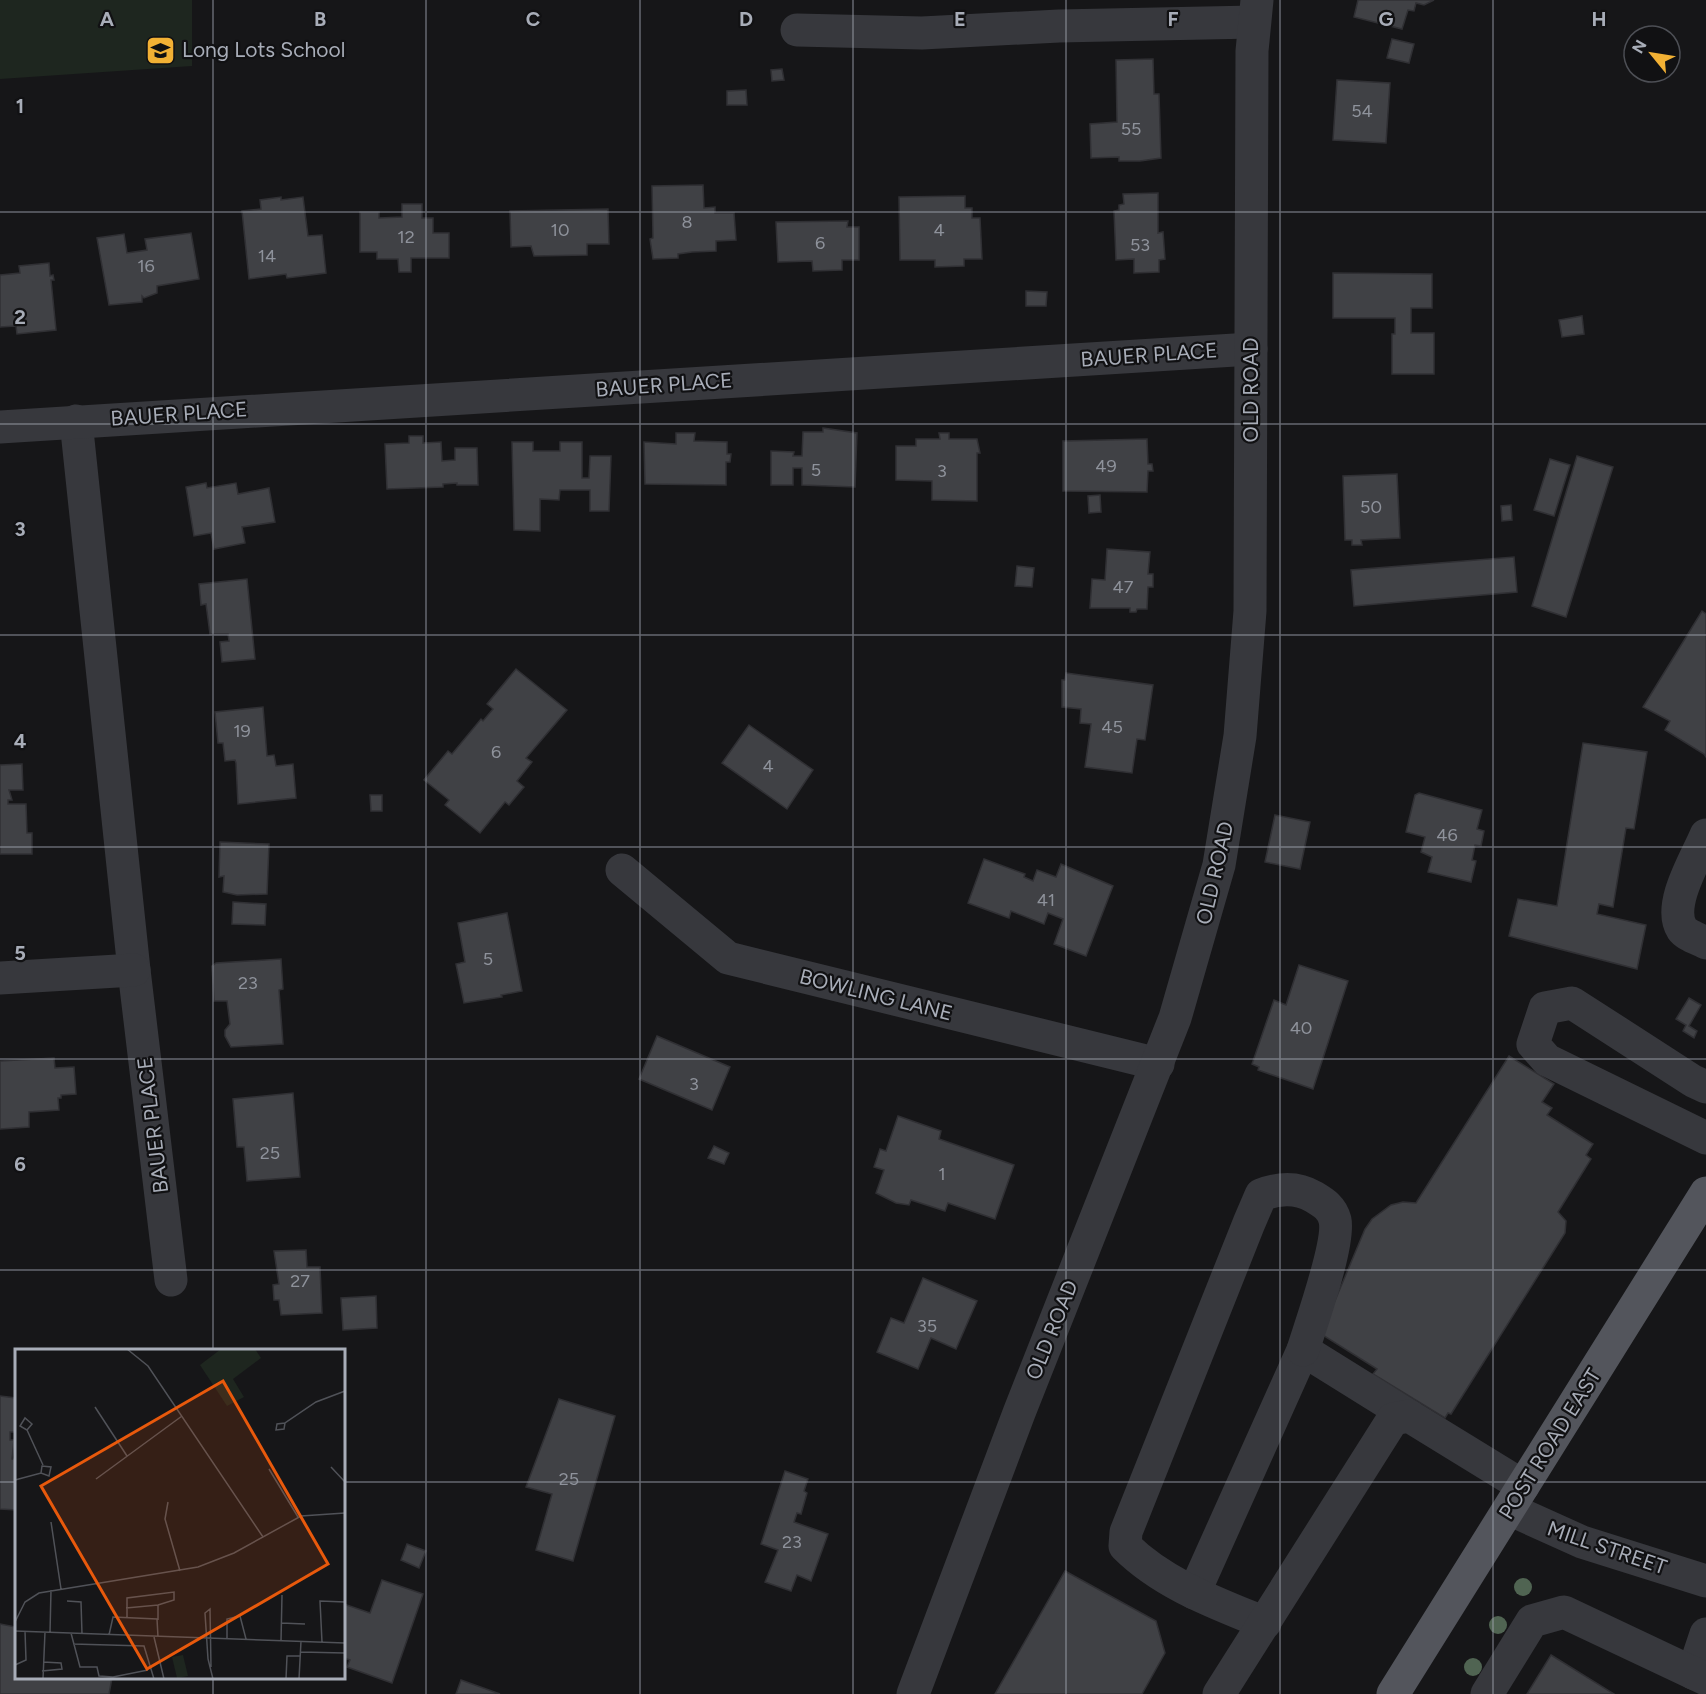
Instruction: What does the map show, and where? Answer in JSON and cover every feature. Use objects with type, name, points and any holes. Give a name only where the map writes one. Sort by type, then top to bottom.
[{"type":"main road","name":"POST ROAD EAST","points":[[1393,1694],[1706,1193]]},
{"type":"street","points":[[797,30],[922,33],[1059,26],[1255,11]]},
{"type":"street","name":"OLD ROAD","points":[[913,1694],[1015,1424],[1158,1064],[1190,970],[1219,865],[1240,736],[1250,611],[1255,11]]},
{"type":"street","name":"BAUER PLACE","points":[[0,427],[1251,349]]},
{"type":"street","name":"BAUER PLACE","points":[[76,421],[134,970],[171,1280]]},
{"type":"street","points":[[1706,836],[1679,897],[1676,914],[1683,931],[1706,943]]},
{"type":"street","name":"BOWLING LANE","points":[[622,870],[728,958],[1158,1064]]},
{"type":"street","points":[[0,978],[134,970]]},
{"type":"street","points":[[1706,1087],[1694,1082],[1572,1003],[1545,1008],[1533,1044],[1547,1060],[1706,1138]]},
{"type":"street","points":[[1194,1593],[1303,1350],[1331,1256],[1335,1221],[1328,1204],[1305,1191],[1279,1188],[1261,1195],[1126,1532],[1125,1546],[1142,1562],[1194,1593],[1264,1623]]},
{"type":"street","name":"MILL STREET","points":[[1303,1350],[1409,1416],[1516,1498],[1582,1542],[1706,1581]]},
{"type":"street","points":[[1219,1694],[1394,1419],[1409,1416]]},
{"type":"street","points":[[1487,1694],[1532,1621],[1564,1612],[1699,1676],[1706,1634]]},
{"type":"shaded area","points":[[0,0],[192,0],[192,66],[0,79]]},
{"type":"building","points":[[1358,0],[1434,0],[1424,5],[1416,3],[1414,11],[1408,10],[1402,29],[1354,17]]},
{"type":"building","points":[[1392,39],[1414,44],[1409,63],[1387,58]]},
{"type":"building","points":[[1153,59],[1154,94],[1159,94],[1161,158],[1119,161],[1119,157],[1091,158],[1090,124],[1117,122],[1116,60]]},
{"type":"building","points":[[782,69],[784,80],[772,81],[771,70]]},
{"type":"building","points":[[1337,80],[1390,83],[1386,143],[1333,140]]},
{"type":"building","points":[[746,90],[747,105],[727,105],[727,91]]},
{"type":"building","points":[[703,185],[704,208],[715,207],[715,213],[734,213],[736,240],[716,241],[716,251],[678,254],[678,258],[653,259],[650,239],[653,238],[652,186]]},
{"type":"building","points":[[1158,193],[1158,233],[1163,232],[1165,259],[1159,260],[1159,272],[1134,273],[1134,259],[1116,260],[1114,211],[1119,210],[1119,205],[1124,204],[1123,194]]},
{"type":"building","points":[[965,196],[965,208],[972,208],[972,218],[980,218],[982,259],[964,259],[964,266],[935,267],[935,260],[900,260],[899,197]]},
{"type":"building","points":[[281,197],[281,200],[303,197],[308,236],[322,235],[326,273],[287,278],[286,274],[249,279],[242,211],[261,209],[260,200]]},
{"type":"building","points":[[402,204],[422,204],[422,218],[433,218],[433,233],[449,233],[449,258],[411,258],[411,272],[399,272],[398,259],[377,259],[377,252],[360,252],[360,212],[379,212],[379,218],[402,217]]},
{"type":"building","points":[[608,209],[609,244],[587,244],[587,255],[534,256],[531,246],[511,247],[510,211]]},
{"type":"building","points":[[848,221],[847,227],[859,227],[859,260],[842,260],[842,270],[813,271],[812,261],[778,262],[776,222]]},
{"type":"building","points":[[191,233],[199,279],[157,286],[157,293],[144,298],[142,296],[142,302],[109,305],[97,238],[124,234],[127,253],[147,250],[145,239]]},
{"type":"building","points":[[49,263],[50,276],[53,275],[54,280],[51,280],[56,330],[17,334],[16,326],[0,327],[0,275],[20,273],[19,266]]},
{"type":"building","points":[[1333,273],[1432,274],[1432,308],[1411,308],[1411,333],[1434,333],[1434,374],[1392,374],[1392,334],[1395,334],[1395,318],[1333,318]]},
{"type":"building","points":[[1026,291],[1047,292],[1046,306],[1026,306]]},
{"type":"building","points":[[1582,316],[1584,334],[1562,337],[1559,320]]},
{"type":"building","points":[[823,428],[857,433],[855,487],[802,485],[802,468],[793,468],[793,485],[771,485],[771,451],[794,452],[793,456],[802,456],[803,432],[823,432]]},
{"type":"building","points":[[676,433],[695,433],[694,441],[727,442],[727,454],[731,454],[730,462],[726,462],[726,485],[645,484],[644,442],[676,444]]},
{"type":"building","points":[[939,433],[949,433],[949,439],[977,439],[980,453],[977,453],[977,501],[932,500],[932,481],[896,480],[896,446],[916,446],[916,439],[940,439]]},
{"type":"building","points":[[409,436],[423,436],[423,443],[441,442],[442,461],[455,460],[455,448],[477,448],[478,485],[457,485],[457,483],[443,484],[443,487],[387,489],[385,444],[409,443]]},
{"type":"building","points":[[1147,439],[1148,464],[1152,464],[1153,471],[1148,471],[1147,492],[1063,491],[1063,441]]},
{"type":"building","points":[[512,442],[533,442],[533,451],[560,451],[560,442],[582,442],[582,478],[589,478],[590,456],[611,456],[609,511],[590,511],[590,490],[560,490],[559,500],[540,499],[540,531],[514,530]]},
{"type":"building","points":[[1577,456],[1613,467],[1566,617],[1532,606]]},
{"type":"building","points":[[1550,459],[1570,465],[1554,516],[1534,510]]},
{"type":"building","points":[[1397,474],[1400,538],[1361,540],[1362,545],[1352,545],[1352,540],[1345,540],[1343,476]]},
{"type":"building","points":[[206,483],[207,488],[236,483],[238,494],[269,488],[275,522],[242,527],[245,543],[214,549],[211,533],[194,536],[186,487]]},
{"type":"building","points":[[1100,495],[1101,512],[1089,513],[1088,496]]},
{"type":"building","points":[[1511,505],[1512,520],[1502,521],[1501,506]]},
{"type":"building","points":[[1107,549],[1150,552],[1148,574],[1153,574],[1153,587],[1148,587],[1147,609],[1130,612],[1130,608],[1090,608],[1092,579],[1105,580]]},
{"type":"building","points":[[1514,557],[1517,592],[1354,606],[1351,570]]},
{"type":"building","points":[[1017,566],[1034,568],[1032,587],[1015,586]]},
{"type":"building","points":[[247,579],[255,659],[222,662],[220,642],[229,641],[228,634],[210,634],[206,604],[201,605],[199,584]]},
{"type":"building","points":[[1702,611],[1706,614],[1706,757],[1665,730],[1670,721],[1643,707]]},
{"type":"building","points":[[516,669],[567,710],[526,758],[532,762],[517,781],[524,787],[509,805],[505,802],[480,833],[445,805],[449,800],[424,780],[448,751],[452,754],[481,719],[483,721],[493,709],[487,704]]},
{"type":"building","points":[[1066,673],[1153,685],[1145,740],[1137,739],[1132,773],[1085,767],[1091,724],[1080,723],[1081,709],[1062,707],[1062,680],[1065,680]]},
{"type":"building","points":[[263,707],[267,756],[274,755],[276,766],[293,764],[296,798],[238,804],[236,763],[235,760],[225,761],[223,743],[218,743],[215,712]]},
{"type":"building","points":[[749,725],[813,770],[787,809],[722,763]]},
{"type":"building","points":[[1583,743],[1647,752],[1634,829],[1626,828],[1613,907],[1599,904],[1597,914],[1646,925],[1637,969],[1509,936],[1518,899],[1557,906]]},
{"type":"building","points":[[22,764],[23,790],[9,790],[12,800],[8,800],[8,804],[26,804],[27,833],[32,833],[32,854],[0,854],[0,765]]},
{"type":"building","points":[[1419,793],[1482,810],[1477,829],[1484,831],[1481,846],[1475,845],[1472,860],[1476,861],[1471,882],[1428,872],[1432,857],[1421,852],[1425,837],[1406,832],[1415,795]]},
{"type":"building","points":[[370,795],[382,795],[382,811],[371,811]]},
{"type":"building","points":[[1275,815],[1310,822],[1300,869],[1265,862]]},
{"type":"building","points":[[220,842],[269,844],[267,894],[237,895],[223,892],[224,876],[219,877]]},
{"type":"building","points":[[984,859],[1025,874],[1024,877],[1033,881],[1037,870],[1056,877],[1061,864],[1113,886],[1086,956],[1054,944],[1063,919],[1048,913],[1044,924],[1011,911],[1009,918],[968,903]]},
{"type":"building","points":[[233,902],[266,904],[265,925],[232,924]]},
{"type":"building","points":[[507,913],[522,991],[501,995],[502,997],[464,1003],[456,964],[465,962],[458,923]]},
{"type":"building","points":[[281,959],[283,989],[279,990],[283,1044],[231,1047],[225,1036],[225,1030],[230,1024],[227,1001],[214,1001],[212,966],[216,963]]},
{"type":"building","points":[[1299,965],[1348,981],[1313,1089],[1258,1070],[1259,1067],[1252,1064],[1274,1000],[1286,1005]]},
{"type":"building","points":[[1689,998],[1701,1005],[1689,1026],[1697,1031],[1694,1038],[1683,1031],[1686,1025],[1676,1019]]},
{"type":"building","points":[[657,1036],[730,1067],[712,1110],[639,1079]]},
{"type":"building","points":[[1509,1056],[1554,1084],[1542,1102],[1552,1108],[1547,1115],[1593,1144],[1586,1155],[1591,1159],[1558,1212],[1566,1221],[1565,1233],[1451,1414],[1448,1413],[1445,1418],[1373,1374],[1377,1369],[1321,1334],[1365,1229],[1372,1219],[1391,1205],[1403,1202],[1416,1203]]},
{"type":"building","points":[[54,1058],[55,1068],[74,1067],[76,1094],[61,1095],[61,1098],[58,1098],[59,1110],[29,1112],[29,1127],[0,1129],[0,1061]]},
{"type":"building","points":[[293,1093],[300,1177],[247,1181],[244,1147],[237,1147],[233,1099]]},
{"type":"building","points":[[898,1116],[941,1131],[939,1139],[1014,1165],[995,1219],[948,1203],[945,1211],[911,1200],[909,1205],[896,1203],[876,1193],[884,1170],[874,1167],[880,1149],[886,1151]]},
{"type":"building","points":[[714,1146],[729,1153],[724,1164],[708,1158]]},
{"type":"building","points":[[306,1250],[307,1267],[320,1267],[322,1313],[281,1315],[279,1300],[274,1300],[273,1285],[279,1284],[274,1251]]},
{"type":"building","points":[[923,1278],[977,1301],[956,1349],[931,1338],[918,1369],[877,1352],[891,1318],[904,1323]]},
{"type":"building","points":[[376,1296],[377,1328],[343,1330],[341,1298]]},
{"type":"building","points":[[0,1396],[15,1398],[15,1432],[10,1432],[10,1440],[14,1440],[12,1459],[15,1460],[15,1510],[0,1509]]},
{"type":"building","points":[[559,1399],[615,1416],[573,1561],[536,1550],[552,1494],[526,1487]]},
{"type":"building","points":[[785,1471],[808,1479],[801,1514],[797,1513],[794,1522],[828,1534],[811,1581],[797,1575],[791,1591],[765,1582],[778,1550],[761,1544]]},
{"type":"building","points":[[407,1544],[426,1551],[419,1568],[401,1560]]},
{"type":"building","points":[[1065,1571],[1156,1621],[1165,1653],[1142,1694],[995,1694]]},
{"type":"building","points":[[382,1580],[423,1594],[392,1683],[347,1667],[350,1660],[345,1658],[345,1604],[370,1613]]},
{"type":"building","points":[[0,1624],[15,1627],[15,1679],[112,1679],[109,1694],[0,1694]]},
{"type":"building","points":[[1551,1655],[1614,1694],[1527,1694]]},
{"type":"building","points":[[461,1680],[500,1694],[456,1694]]},
{"type":"place","name":"Long Lots School","points":[[161,50]]}]
